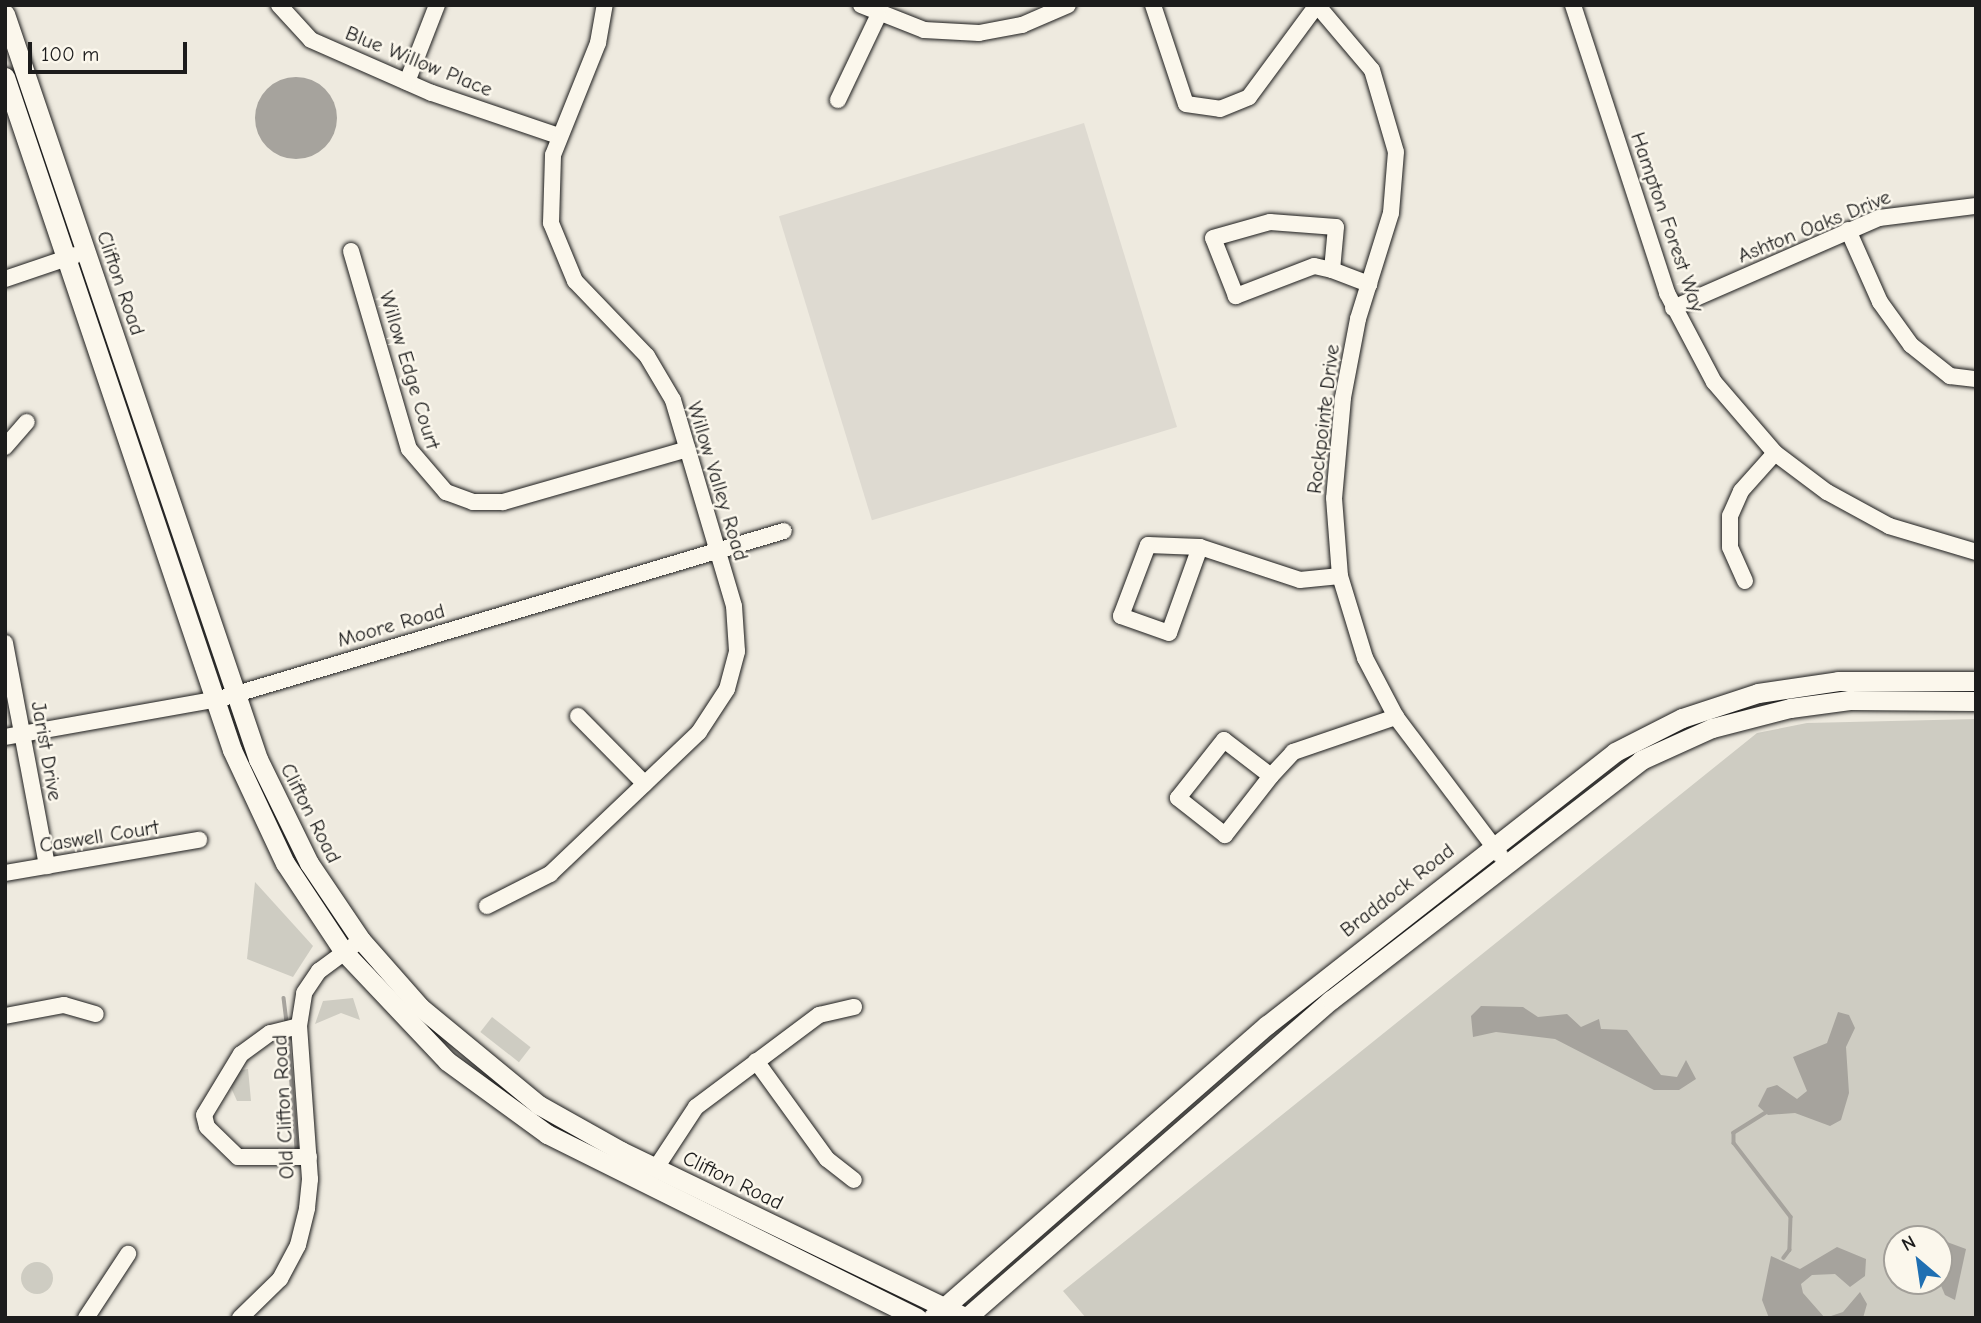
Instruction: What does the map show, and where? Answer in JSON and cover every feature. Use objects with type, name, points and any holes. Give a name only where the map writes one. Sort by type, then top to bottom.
[{"type":"main road","name":"Clifton Road","points":[[5,14],[235,695],[289,828],[361,940],[475,1056],[539,1105],[938,1312],[966,1318]]},
{"type":"main road","name":"Clifton Road","points":[[5,77],[215,700],[266,828],[344,952],[406,1022],[479,1086],[547,1134],[917,1318]]},
{"type":"main road","name":"Braddock Road","points":[[938,1312],[1267,1025],[1492,845],[1615,752],[1719,705],[1838,681],[1976,681]]},
{"type":"main road","name":"Braddock Road","points":[[966,1318],[1331,1000],[1641,760],[1733,720],[1849,700],[1976,701]]},
{"type":"main road","points":[[858,1289],[889,1318]]},
{"type":"street","name":"Blue Willow Place","points":[[279,5],[311,40],[407,82],[558,136]]},
{"type":"street","points":[[407,82],[437,5]]},
{"type":"street","name":"Willow Valley Road","points":[[487,906],[550,874],[707,723],[731,679],[737,624],[688,449],[656,368],[582,290],[554,236],[548,194],[558,136],[598,43],[605,5]]},
{"type":"street","points":[[861,5],[878,16],[924,30],[979,33],[1022,25],[1068,5]]},
{"type":"street","points":[[1153,5],[1186,104],[1220,109],[1249,97],[1317,5]]},
{"type":"street","name":"Rockpointe Drive","points":[[1317,5],[1372,70],[1393,130],[1391,213],[1368,284],[1349,365],[1335,468],[1340,576],[1365,658],[1396,717],[1506,862]]},
{"type":"street","name":"Hampton Forest Way","points":[[1574,5],[1673,307],[1714,382],[1775,453],[1868,516],[1976,552]]},
{"type":"street","points":[[838,100],[878,16]]},
{"type":"street","name":"Ashton Oaks Drive","points":[[1673,307],[1848,230],[1901,212],[1976,206]]},
{"type":"street","points":[[1332,270],[1336,227],[1270,222],[1213,238],[1236,296],[1314,266],[1368,284]]},
{"type":"street","points":[[1848,230],[1880,302],[1911,345],[1950,376],[1976,379]]},
{"type":"street","points":[[5,279],[87,251]]},
{"type":"street","name":"Willow Edge Court","points":[[351,251],[409,449],[446,492],[473,502],[503,502],[688,449]]},
{"type":"street","points":[[5,447],[27,422]]},
{"type":"street","points":[[1745,581],[1730,547],[1730,516],[1741,491],[1775,453]]},
{"type":"street","name":"Moore Road","points":[[5,737],[235,695],[783,531]]},
{"type":"street","points":[[1200,547],[1169,633],[1122,616],[1148,545],[1200,547],[1300,580],[1340,576]]},
{"type":"street","name":"Jarist Drive","points":[[5,643],[47,866]]},
{"type":"street","points":[[578,716],[645,784]]},
{"type":"street","points":[[1271,776],[1224,740],[1178,798],[1225,835],[1293,752],[1396,717]]},
{"type":"street","name":"Caswell Court","points":[[5,873],[199,840]]},
{"type":"street","name":"Old Clifton Road","points":[[240,1318],[280,1279],[298,1245],[309,1157],[299,1026],[304,993],[344,952],[361,940]]},
{"type":"street","points":[[5,1016],[64,1005],[96,1014]]},
{"type":"street","points":[[645,1185],[696,1107],[819,1016],[854,1007]]},
{"type":"street","points":[[299,1026],[270,1033],[241,1054],[204,1115],[207,1127],[238,1157],[309,1157]]},
{"type":"street","points":[[756,1061],[827,1159],[854,1180]]},
{"type":"street","points":[[86,1318],[128,1254]]},
{"type":"shaded area","points":[[296,77],[312,80],[325,89],[334,102],[337,118],[334,134],[325,147],[312,156],[296,159],[280,156],[267,147],[258,134],[255,118],[258,102],[267,89],[280,80]]},
{"type":"shaded area","points":[[1084,123],[1177,427],[872,520],[779,216]]},
{"type":"shaded area","points":[[1976,719],[1976,1318],[1086,1318],[1063,1291],[1757,733],[1807,723]]},
{"type":"shaded area","points":[[255,882],[313,946],[293,977],[247,959]]},
{"type":"shaded area","points":[[353,998],[360,1020],[341,1013],[315,1024],[323,1001]]},
{"type":"shaded area","points":[[1481,1006],[1523,1007],[1538,1017],[1567,1014],[1581,1027],[1599,1019],[1601,1029],[1627,1030],[1661,1075],[1677,1077],[1686,1060],[1696,1079],[1679,1090],[1654,1090],[1555,1039],[1496,1032],[1473,1037],[1471,1016]]},
{"type":"shaded area","points":[[1838,1012],[1849,1015],[1855,1028],[1846,1047],[1849,1093],[1841,1120],[1830,1126],[1795,1113],[1768,1115],[1758,1106],[1767,1088],[1777,1085],[1797,1099],[1807,1091],[1793,1057],[1827,1043]]},
{"type":"shaded area","points":[[492,1017],[531,1047],[519,1062],[480,1032]]},
{"type":"shaded area","points":[[248,1069],[251,1101],[237,1101],[229,1083],[237,1071]]},
{"type":"shaded area","points":[[1953,1244],[1966,1249],[1955,1300],[1945,1295],[1953,1295]]},
{"type":"shaded area","points":[[1837,1247],[1866,1259],[1865,1276],[1850,1287],[1835,1274],[1812,1275],[1801,1284],[1803,1293],[1825,1318],[1769,1318],[1762,1300],[1771,1256],[1800,1269]]},
{"type":"shaded area","points":[[37,1262],[49,1266],[53,1278],[49,1290],[37,1294],[25,1290],[21,1278],[25,1266]]},
{"type":"shaded area","points":[[1860,1292],[1867,1304],[1863,1318],[1825,1318],[1843,1312]]},
{"type":"waterway","points":[[284,998],[287,1022]]},
{"type":"waterway","points":[[288,1034],[297,1149]]},
{"type":"waterway","points":[[1766,1113],[1734,1133],[1734,1143],[1791,1217],[1790,1250],[1784,1258]]}]
